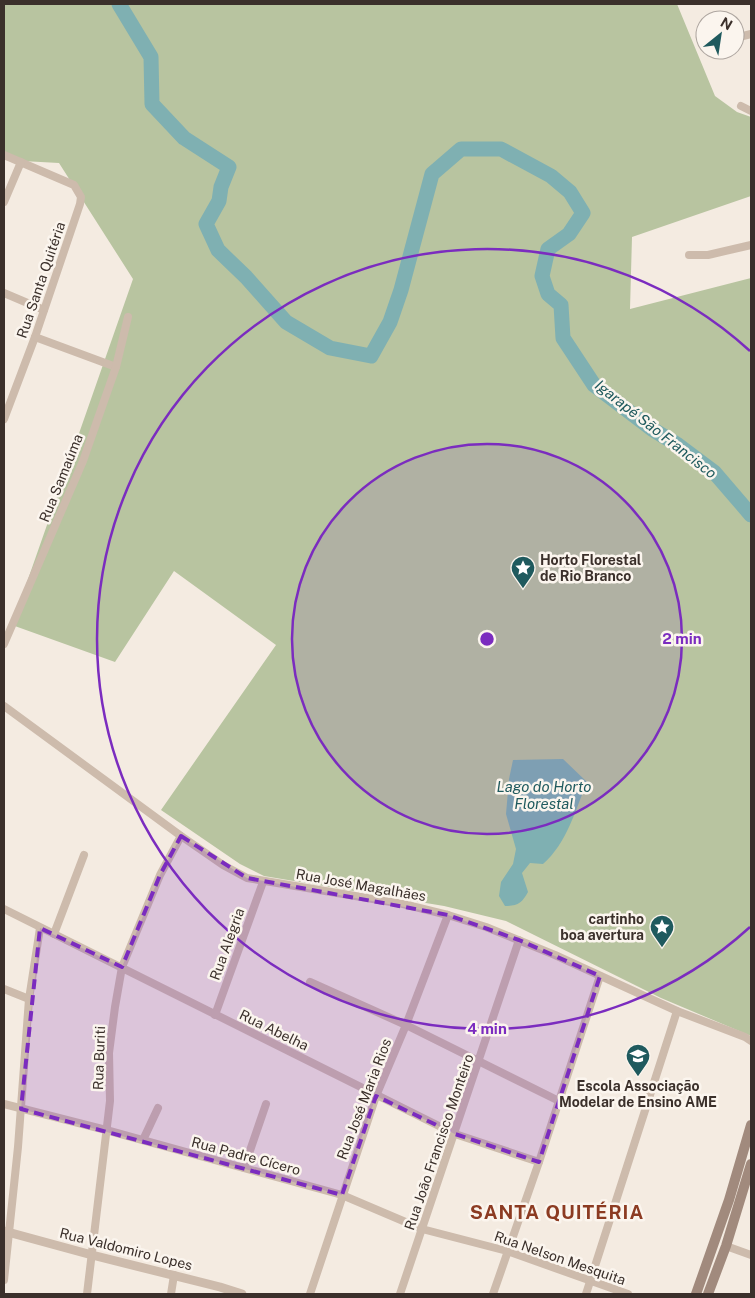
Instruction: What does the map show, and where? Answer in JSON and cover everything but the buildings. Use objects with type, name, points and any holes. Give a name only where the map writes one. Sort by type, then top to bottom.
[{"type":"main road","points":[[696,1294],[729,1200],[751,1125]]},
{"type":"main road","points":[[708,1294],[726,1246],[750,1169]]},
{"type":"street","points":[[741,106],[751,111]]},
{"type":"street","points":[[4,155],[21,162],[4,202]]},
{"type":"street","name":"Rua Santa Quitéria","points":[[4,419],[35,337],[80,204],[80,197],[74,185],[21,162]]},
{"type":"street","points":[[688,256],[708,255],[751,245]]},
{"type":"street","points":[[4,294],[44,310]]},
{"type":"street","name":"Rua Samaúma","points":[[4,644],[83,461],[116,367],[128,317]]},
{"type":"street","points":[[35,337],[116,367]]},
{"type":"street","name":"Rua José Magalhães","points":[[4,706],[182,836],[230,869],[247,878],[403,904],[486,927],[677,1011],[749,1038]]},
{"type":"street","name":"Rua Buriti","points":[[87,1294],[110,1101],[109,1053],[114,1007],[122,967],[160,875],[182,836]]},
{"type":"street","points":[[54,934],[84,855]]},
{"type":"street","name":"Rua Alegria","points":[[215,1015],[263,882]]},
{"type":"street","name":"Rua Abelha","points":[[4,909],[455,1134],[539,1162]]},
{"type":"street","name":"Rua José Maria Rios","points":[[310,1294],[376,1096],[406,1025],[448,915]]},
{"type":"street","points":[[4,1280],[6,1232],[21,1109],[29,999],[40,928]]},
{"type":"street","name":"Rua João Francisco Monteiro","points":[[400,1294],[519,940]]},
{"type":"street","points":[[493,1294],[506,1251],[539,1162],[600,976]]},
{"type":"street","points":[[310,982],[406,1025],[559,1101]]},
{"type":"street","points":[[4,989],[29,999]]},
{"type":"street","points":[[586,1294],[677,1011]]},
{"type":"street","name":"Rua Padre Cícero","points":[[4,1104],[342,1195]]},
{"type":"street","points":[[244,1168],[266,1104]]},
{"type":"street","points":[[143,1140],[158,1108]]},
{"type":"street","name":"Rua Nelson Mesquita","points":[[342,1195],[422,1229],[506,1251],[628,1294]]},
{"type":"street","name":"Rua Valdomiro Lopes","points":[[6,1232],[242,1294]]},
{"type":"street","points":[[726,1246],[751,1255]]},
{"type":"street","points":[[172,1294],[174,1275]]},
{"type":"highlighted area","points":[[181,836],[247,878],[448,915],[519,940],[600,976],[539,1162],[455,1134],[376,1096],[342,1195],[21,1109],[40,928],[122,967],[160,875]]},
{"type":"green space","points":[[4,4],[677,4],[695,48],[695,60],[700,60],[715,96],[737,112],[751,117],[751,196],[632,237],[630,309],[751,278],[751,1036],[661,998],[506,921],[444,906],[264,876],[240,864],[161,810],[276,645],[174,571],[115,662],[12,625],[133,279],[59,163],[4,160]]},
{"type":"water","name":"Lago do Horto Florestal","points":[[563,759],[587,782],[574,815],[564,836],[551,856],[543,864],[530,863],[522,873],[528,892],[524,899],[519,903],[505,906],[499,896],[501,882],[513,864],[516,849],[506,814],[509,779],[513,760]]},
{"type":"waterway","name":"Igarapé São Francisco","points":[[119,4],[151,57],[152,104],[184,138],[229,167],[221,187],[219,201],[206,224],[218,250],[246,277],[286,322],[330,348],[371,356],[390,322],[401,290],[432,174],[461,149],[501,149],[551,176],[570,192],[583,213],[569,234],[548,249],[542,276],[548,294],[561,305],[563,338],[594,385],[652,429],[678,445],[714,472],[751,515]]},
{"type":"place","name":"Horto Florestal de Rio Branco","points":[[523,589]]},
{"type":"place","name":"cartinho boa avertura","points":[[662,948]]},
{"type":"place","name":"Escola Associação Modelar de Ensino AME","points":[[638,1077]]},
{"type":"district","name":"SANTA QUITÉRIA","points":[[557,1212]]}]
